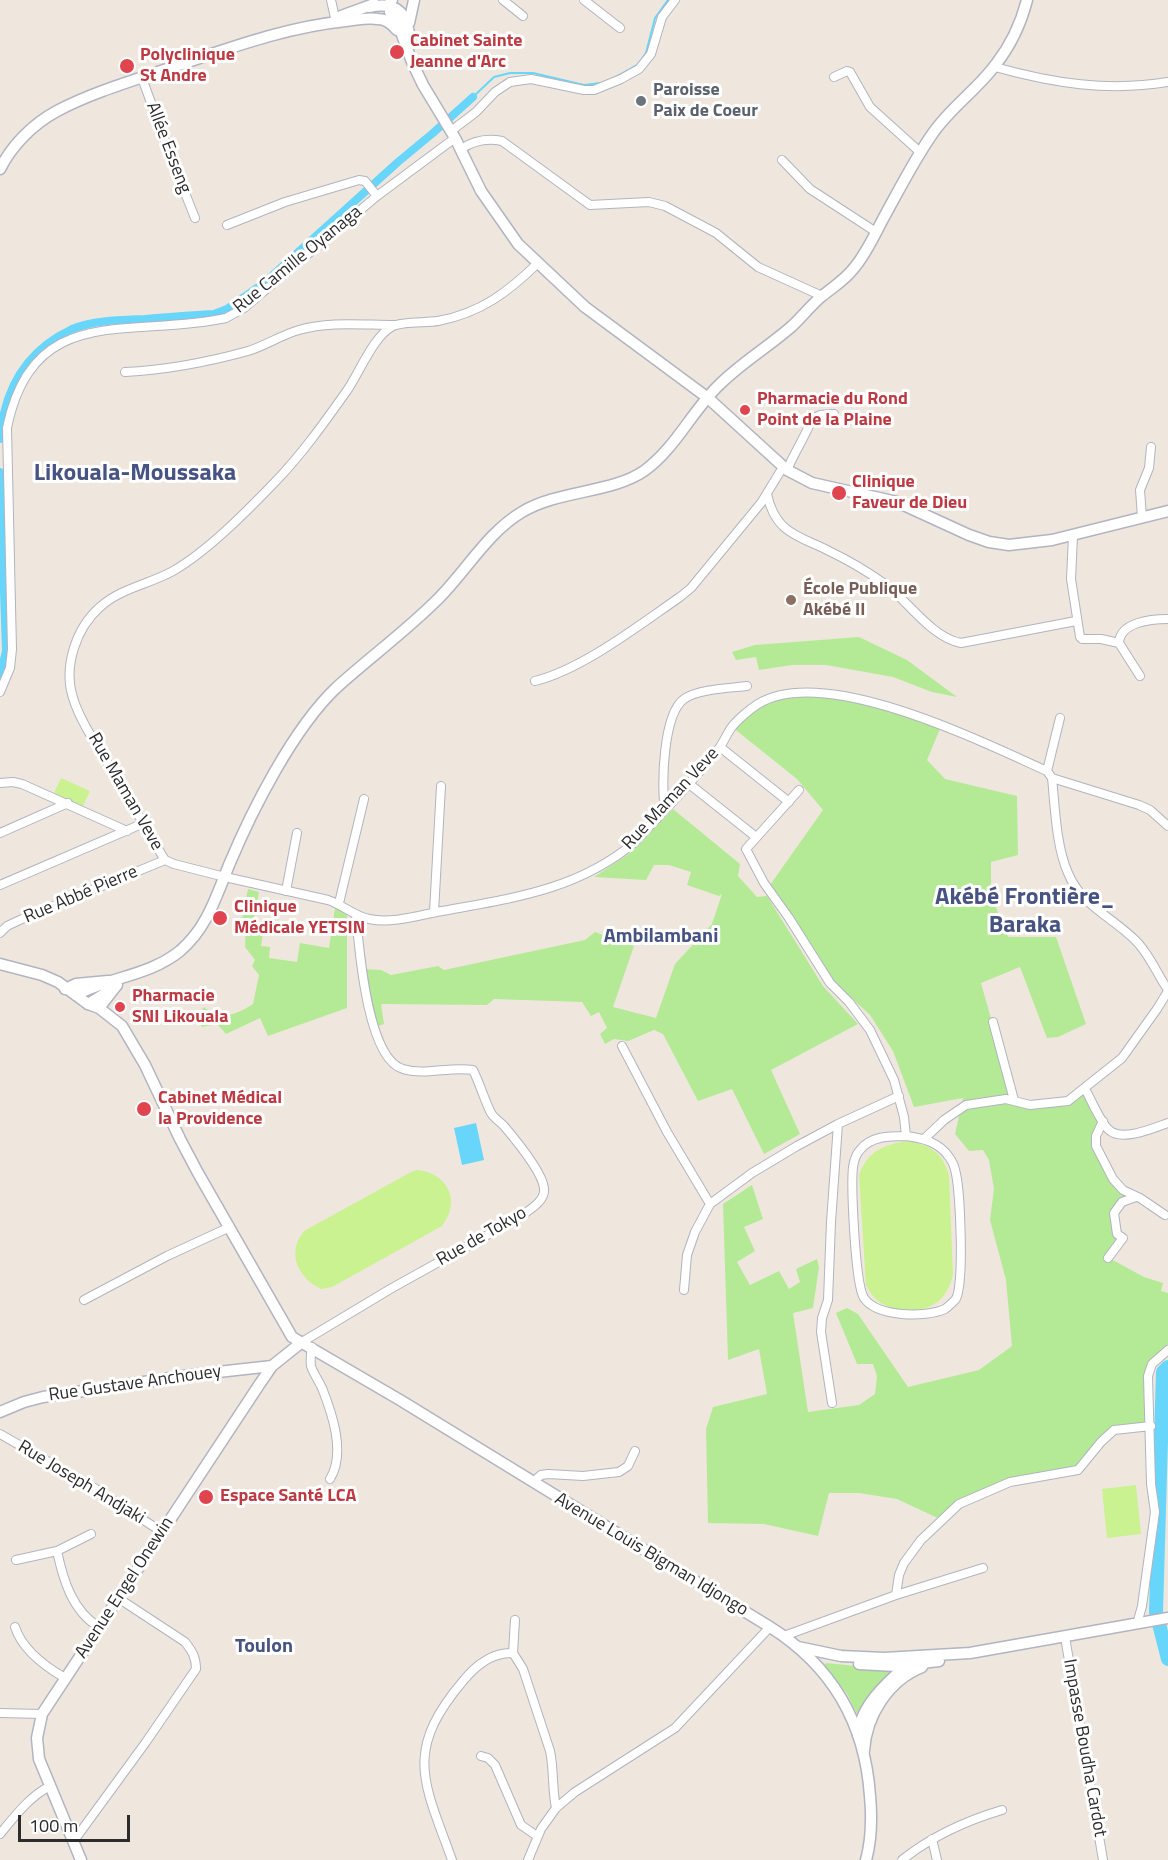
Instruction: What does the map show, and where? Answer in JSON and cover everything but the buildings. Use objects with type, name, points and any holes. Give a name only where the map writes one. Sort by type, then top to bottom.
[{"type":"street","points":[[331,0],[334,20]]},
{"type":"street","points":[[407,39],[414,0]]},
{"type":"street","points":[[503,0],[523,15]]},
{"type":"street","points":[[584,0],[620,28]]},
{"type":"street","name":"Rue Camille Oyanaga","points":[[0,692],[10,668],[12,649],[7,428],[12,405],[27,375],[55,347],[79,335],[111,329],[195,323],[226,318],[258,297],[373,191],[449,128],[476,112],[503,86],[519,79],[544,80],[584,90],[603,88],[639,69],[651,54],[662,17],[675,0]]},
{"type":"street","points":[[75,995],[155,967],[179,952],[193,938],[207,919],[249,824],[283,760],[316,708],[434,603],[509,521],[533,506],[579,491],[616,483],[644,471],[664,452],[725,380],[794,324],[854,268],[906,176],[945,118],[995,67],[1015,33],[1027,0]]},
{"type":"street","points":[[334,20],[389,1]]},
{"type":"street","points":[[0,169],[21,140],[44,119],[70,105],[250,42],[334,20],[389,1]]},
{"type":"street","points":[[389,1],[406,18],[407,39],[414,65],[423,85],[449,128],[487,200],[518,244],[585,307],[708,398],[785,469],[812,483],[897,502],[969,536],[989,542],[1031,544],[1073,536],[1168,511]]},
{"type":"street","points":[[334,20],[382,19],[407,39]]},
{"type":"street","points":[[995,67],[1033,78],[1093,87],[1168,82]]},
{"type":"street","points":[[834,77],[847,71],[850,72],[870,106],[921,153]]},
{"type":"street","name":"Allée Esseng","points":[[142,78],[195,218]]},
{"type":"street","points":[[460,149],[474,142],[502,141],[590,205],[649,202],[665,206],[717,233],[758,267],[822,296]]},
{"type":"street","points":[[782,160],[810,189],[876,232]]},
{"type":"street","points":[[227,225],[285,202],[359,180],[365,182],[373,191]]},
{"type":"street","points":[[125,372],[165,369],[248,351],[299,330],[311,328],[342,324],[395,325],[440,321],[475,310],[502,295],[538,263]]},
{"type":"street","name":"Rue Maman Veve","points":[[395,325],[384,333],[348,390],[274,483],[184,564],[110,599],[100,606],[85,625],[72,656],[70,683],[73,698],[100,750],[165,860],[225,877],[339,903],[356,915],[370,919],[383,920],[434,912],[546,890],[580,878],[635,843],[720,747],[732,727],[759,703],[790,693],[820,692],[900,710],[986,744],[1049,775],[1139,805],[1150,810],[1168,825]]},
{"type":"street","points":[[535,681],[557,673],[598,652],[691,588],[785,469],[812,419],[820,415],[834,414]]},
{"type":"street","points":[[1142,517],[1140,486],[1149,468],[1151,447]]},
{"type":"street","points":[[767,494],[779,523],[787,530],[839,555],[883,583],[916,615],[951,640],[961,643],[1076,621]]},
{"type":"street","points":[[1073,536],[1071,579],[1080,639],[1105,639],[1119,643]]},
{"type":"street","points":[[1140,676],[1119,643],[1119,636],[1125,629],[1149,621],[1168,620]]},
{"type":"street","points":[[665,810],[663,798],[665,758],[671,725],[680,704],[685,698],[706,692],[747,686]]},
{"type":"street","points":[[924,1139],[966,1105],[1006,1099],[1030,1105],[1068,1101],[1122,1058],[1168,990],[1136,941],[1086,902],[1066,871],[1049,775],[1060,718]]},
{"type":"street","points":[[720,747],[789,801]]},
{"type":"street","points":[[0,783],[22,784],[127,831]]},
{"type":"street","points":[[688,783],[756,837]]},
{"type":"street","points":[[434,912],[441,786]]},
{"type":"street","points":[[799,790],[746,849],[764,883],[830,984],[849,1002],[870,1030],[894,1080],[906,1136]]},
{"type":"street","points":[[339,903],[364,799]]},
{"type":"street","points":[[0,833],[68,803]]},
{"type":"street","points":[[0,885],[144,823]]},
{"type":"street","points":[[286,891],[297,832]]},
{"type":"street","name":"Rue Abbé Pierre","points":[[0,933],[22,919],[165,860]]},
{"type":"street","name":"Rue de Tokyo","points":[[307,1345],[393,1288],[518,1218],[535,1206],[542,1198],[544,1189],[538,1174],[505,1127],[492,1115],[472,1070],[404,1070],[391,1063],[374,1030],[359,949],[356,915]]},
{"type":"street","name":"Avenue Louis Bigman Idjongo","points":[[0,964],[42,975],[58,982],[65,989],[88,1004],[99,1008],[122,1026],[132,1040],[180,1139],[292,1337],[770,1627],[798,1647],[820,1668],[843,1698],[864,1751],[869,1775],[872,1818],[866,1860]]},
{"type":"street","points":[[65,989],[76,984],[113,983]]},
{"type":"street","points":[[88,1004],[113,983]]},
{"type":"street","points":[[99,1008],[113,983]]},
{"type":"street","points":[[993,1022],[1014,1100]]},
{"type":"street","points":[[622,1046],[671,1138],[711,1204]]},
{"type":"street","points":[[1085,1089],[1108,1129],[1122,1134],[1147,1131],[1168,1123]]},
{"type":"street","points":[[684,1290],[687,1256],[695,1232],[711,1204],[752,1173],[838,1124],[899,1096]]},
{"type":"street","points":[[1103,1121],[1096,1136],[1096,1146],[1101,1160],[1113,1179],[1123,1190],[1165,1215]]},
{"type":"street","points":[[832,1403],[821,1332],[822,1318],[828,1300],[838,1124]]},
{"type":"street","points":[[884,1136],[906,1136],[936,1144],[948,1154],[956,1173],[960,1270],[958,1296],[942,1310],[911,1314],[884,1311],[868,1303],[860,1290],[852,1192],[854,1164],[858,1151],[867,1143],[884,1136]]},
{"type":"street","points":[[1108,1258],[1123,1238],[1117,1234],[1114,1213],[1122,1202],[1136,1197]]},
{"type":"street","points":[[84,1300],[167,1256],[230,1227]]},
{"type":"street","points":[[307,1345],[311,1366],[328,1404],[335,1430],[337,1463],[330,1479]]},
{"type":"street","name":"Avenue Engel Onewin","points":[[81,1860],[39,1759],[37,1738],[42,1714],[272,1366],[307,1345]]},
{"type":"street","points":[[1142,1623],[1142,1606],[1155,1512],[1151,1484],[1148,1376],[1152,1364],[1168,1350]]},
{"type":"street","name":"Rue Gustave Anchouey","points":[[0,1412],[43,1397],[272,1366]]},
{"type":"street","points":[[896,1595],[899,1575],[904,1563],[921,1540],[959,1504],[1010,1482],[1078,1470],[1114,1430],[1151,1426]]},
{"type":"street","name":"Rue Joseph Andjaki","points":[[0,1434],[96,1489],[162,1532]]},
{"type":"street","points":[[533,1482],[541,1475],[548,1473],[590,1475],[619,1472],[628,1466],[634,1450]]},
{"type":"street","points":[[16,1560],[57,1551],[91,1534]]},
{"type":"street","points":[[57,1551],[65,1585],[86,1617],[99,1627]]},
{"type":"street","points":[[784,1636],[896,1595],[983,1568]]},
{"type":"street","points":[[73,1842],[196,1669],[196,1659],[185,1642],[118,1598]]},
{"type":"street","points":[[798,1647],[824,1653],[862,1657],[970,1653],[1168,1618]]},
{"type":"street","points":[[515,1620],[513,1653],[523,1669],[550,1750],[555,1808]]},
{"type":"street","points":[[15,1627],[18,1637],[27,1648],[65,1678]]},
{"type":"street","points":[[528,1860],[545,1820],[555,1808],[575,1792],[675,1728],[770,1627]]},
{"type":"street","name":"Impasse Boudha Cardot","points":[[1065,1637],[1103,1860]]},
{"type":"street","points":[[452,1860],[427,1789],[423,1756],[425,1745],[448,1698],[474,1668],[488,1658],[513,1653]]},
{"type":"street","points":[[808,1657],[882,1666],[905,1666],[962,1657],[970,1653]]},
{"type":"street","points":[[858,1735],[861,1721],[872,1702],[889,1681],[905,1666],[921,1656]]},
{"type":"street","points":[[864,1751],[870,1719],[886,1696],[905,1676],[939,1661]]},
{"type":"street","points":[[0,1713],[42,1714]]},
{"type":"street","points":[[482,1756],[495,1765],[521,1825],[537,1836]]},
{"type":"street","points":[[0,1834],[23,1806],[50,1786]]},
{"type":"street","points":[[902,1860],[932,1839],[968,1821],[1002,1810]]},
{"type":"street","points":[[932,1839],[937,1860]]},
{"type":"green space","points":[[859,637],[907,660],[957,697],[932,692],[893,677],[826,665],[792,665],[759,670],[756,657],[736,660],[732,652],[755,645]]},
{"type":"green space","points":[[820,692],[877,704],[940,729],[927,760],[945,779],[1017,796],[1018,855],[991,862],[991,895],[1008,937],[1056,937],[1086,1024],[1058,1037],[1047,1038],[1020,967],[981,983],[1014,1100],[1030,1105],[1068,1101],[1085,1089],[1103,1121],[1096,1136],[1113,1179],[1136,1197],[1122,1202],[1114,1221],[1123,1238],[1109,1258],[1144,1277],[1163,1283],[1161,1291],[1168,1293],[1168,1350],[1152,1364],[1151,1426],[1114,1430],[1078,1470],[1010,1482],[959,1504],[942,1520],[897,1499],[859,1493],[829,1493],[818,1536],[764,1524],[708,1523],[706,1429],[713,1407],[767,1394],[759,1349],[728,1360],[723,1204],[752,1185],[763,1219],[744,1227],[755,1251],[737,1262],[750,1285],[779,1271],[789,1289],[800,1282],[796,1269],[817,1259],[819,1267],[813,1308],[793,1313],[808,1412],[859,1405],[875,1394],[877,1376],[873,1364],[857,1364],[836,1313],[847,1308],[858,1314],[908,1387],[979,1370],[1012,1346],[1006,1280],[990,1220],[994,1189],[989,1160],[983,1150],[969,1151],[955,1134],[963,1098],[914,1107],[893,1051],[870,1015],[834,982],[770,885],[823,810],[797,779],[732,727],[759,703],[790,693]]},
{"type":"green space","points":[[61,778],[90,791],[83,806],[54,793]]},
{"type":"green space","points":[[673,809],[740,864],[738,876],[757,897],[767,896],[823,986],[858,1024],[771,1070],[800,1134],[764,1154],[732,1089],[698,1101],[663,1034],[654,1030],[628,1041],[614,1039],[605,1044],[600,1034],[607,1028],[599,1012],[591,1016],[582,1002],[494,999],[487,1005],[381,1004],[384,1024],[373,1028],[358,978],[362,969],[381,970],[391,975],[438,966],[444,970],[585,940],[595,932],[634,946],[613,1007],[656,1018],[675,964],[712,924],[722,894],[719,896],[687,885],[691,872],[669,865],[654,865],[646,880],[594,877],[630,853]]},
{"type":"green space","points":[[248,889],[259,892],[252,930],[263,933],[261,946],[270,947],[269,958],[297,962],[300,943],[329,948],[335,908],[347,913],[347,1008],[268,1036],[260,1018],[226,1034],[217,1024],[202,1027],[197,1017],[204,1007],[217,1018],[236,1013],[253,1004],[259,975],[252,966],[255,960],[245,947],[246,921],[242,918]]},
{"type":"green space","points":[[907,1141],[929,1148],[939,1155],[949,1176],[953,1275],[945,1295],[940,1300],[933,1305],[916,1310],[897,1309],[880,1303],[866,1285],[859,1175],[867,1160],[877,1151]]},
{"type":"green space","points":[[417,1170],[436,1176],[448,1189],[451,1207],[442,1226],[332,1287],[321,1289],[306,1278],[295,1256],[299,1239],[304,1231]]},
{"type":"green space","points":[[1136,1485],[1141,1534],[1107,1538],[1102,1489]]},
{"type":"green space","points":[[826,1663],[896,1670],[858,1716],[847,1694],[824,1665]]},
{"type":"water","points":[[476,1123],[484,1160],[462,1165],[454,1128]]},
{"type":"waterway","points":[[612,79],[637,65],[646,53],[655,18],[668,0]]},
{"type":"waterway","points":[[473,97],[494,77],[510,73],[533,73],[584,85],[601,83]]},
{"type":"waterway","points":[[0,439],[2,421],[12,388],[30,360],[41,348],[72,329],[99,322],[214,314],[227,309],[264,283],[473,97]]},
{"type":"waterway","points":[[0,472],[6,651],[0,676]]},
{"type":"waterway","points":[[1168,1367],[1163,1372],[1156,1612],[1168,1659]]},
{"type":"place","name":"Cabinet Sainte Jeanne d'Arc","points":[[397,52]]},
{"type":"place","name":"Polyclinique St Andre","points":[[127,66]]},
{"type":"place","name":"Paroisse Paix de Coeur","points":[[641,101]]},
{"type":"place","name":"Pharmacie du Rond Point de la Plaine","points":[[745,410]]},
{"type":"place","name":"Clinique Faveur de Dieu","points":[[839,493]]},
{"type":"place","name":"École Publique Akébé II","points":[[791,600]]},
{"type":"place","name":"Clinique Médicale YETSIN","points":[[220,918]]},
{"type":"place","name":"Pharmacie SNI Likouala","points":[[120,1007]]},
{"type":"place","name":"Cabinet Médical la Providence","points":[[144,1109]]},
{"type":"place","name":"Espace Santé LCA","points":[[206,1497]]},
{"type":"district","name":"Likouala-Moussaka","points":[[135,474]]},
{"type":"district","name":"Akébé Frontière_ Baraka","points":[[1025,912]]},
{"type":"district","name":"Ambilambani","points":[[661,937]]},
{"type":"district","name":"Toulon","points":[[264,1647]]}]
